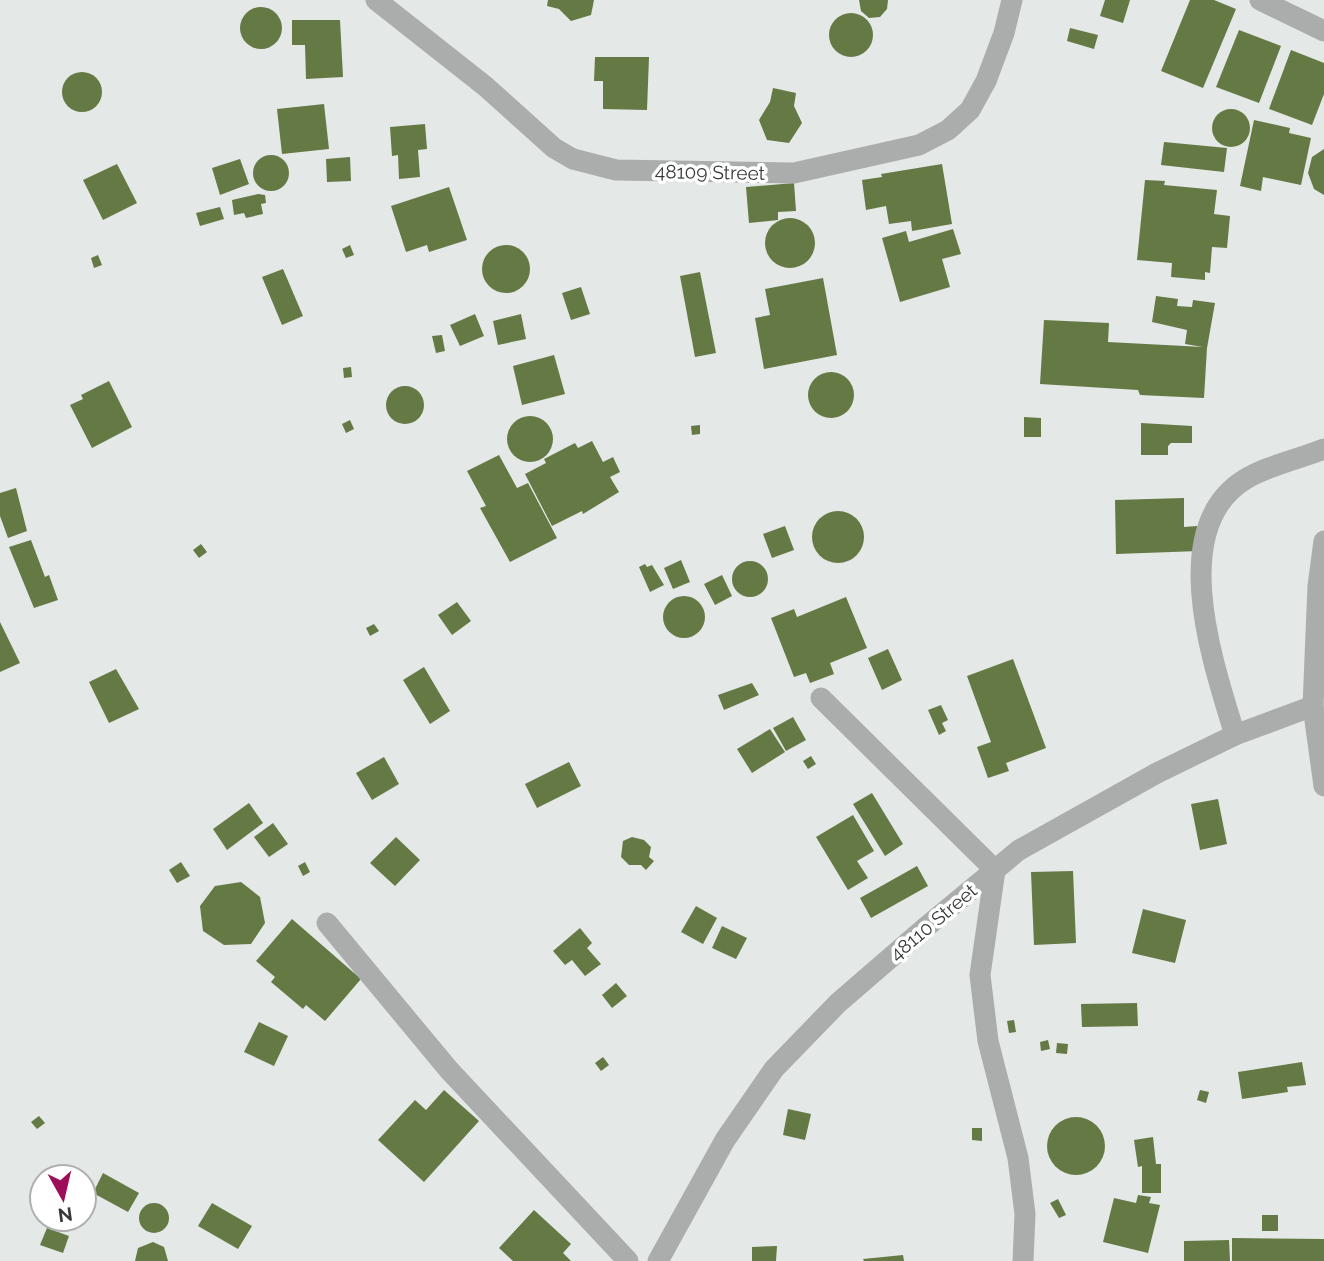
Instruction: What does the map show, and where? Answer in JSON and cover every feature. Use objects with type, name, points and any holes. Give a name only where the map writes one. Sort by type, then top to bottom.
[{"type":"street","name":"48109 Street","points":[[376,0],[485,86],[554,148],[573,159],[616,170],[794,173],[919,145],[948,130],[970,110],[986,81],[1004,33],[1012,0]]},
{"type":"street","points":[[1260,0],[1324,31]]},
{"type":"street","points":[[1235,735],[1211,654],[1201,580],[1206,528],[1220,500],[1244,479],[1324,449]]},
{"type":"street","points":[[1324,541],[1318,586],[1313,706],[1324,786]]},
{"type":"street","points":[[821,698],[995,870],[980,975],[988,1041],[1018,1158],[1025,1214],[1023,1261]]},
{"type":"street","name":"48110 Street","points":[[658,1261],[725,1140],[774,1069],[838,1003],[1019,850],[1157,773],[1235,735],[1313,706]]},
{"type":"street","points":[[327,923],[449,1070],[628,1261]]},
{"type":"building","points":[[548,0],[594,0],[591,15],[571,21],[559,9],[547,6]]},
{"type":"building","points":[[859,0],[888,0],[887,9],[880,17],[869,18],[861,11]]},
{"type":"building","points":[[1105,0],[1130,0],[1123,23],[1100,16]]},
{"type":"building","points":[[1190,0],[1214,0],[1236,9],[1203,88],[1161,71]]},
{"type":"building","points":[[261,7],[276,13],[282,28],[276,43],[261,49],[246,43],[240,28],[246,13]]},
{"type":"building","points":[[851,13],[860,14],[867,19],[872,26],[872,44],[867,51],[860,56],[851,57],[842,56],[835,51],[830,44],[829,35],[830,26],[835,19],[842,14]]},
{"type":"building","points":[[292,20],[340,20],[343,77],[306,79],[305,45],[292,45]]},
{"type":"building","points":[[1070,28],[1098,35],[1094,49],[1067,41]]},
{"type":"building","points":[[1239,30],[1281,46],[1259,103],[1216,87]]},
{"type":"building","points":[[1291,50],[1324,63],[1324,94],[1312,125],[1269,109]]},
{"type":"building","points":[[595,57],[649,57],[647,110],[603,109],[603,81],[594,81]]},
{"type":"building","points":[[82,72],[90,73],[96,78],[101,84],[101,100],[96,106],[90,111],[82,112],[74,111],[68,106],[63,100],[62,92],[63,84],[68,78],[74,73]]},
{"type":"building","points":[[773,88],[796,93],[794,106],[802,123],[789,143],[767,140],[759,120],[770,102]]},
{"type":"building","points":[[324,104],[329,149],[282,154],[277,109]]},
{"type":"building","points":[[1231,109],[1245,114],[1250,128],[1245,142],[1231,147],[1217,142],[1212,128],[1217,114]]},
{"type":"building","points":[[1254,120],[1290,128],[1289,133],[1311,138],[1301,185],[1263,177],[1261,191],[1240,186]]},
{"type":"building","points":[[425,124],[427,149],[418,150],[420,177],[399,179],[398,155],[392,156],[390,127]]},
{"type":"building","points":[[1164,142],[1227,148],[1224,172],[1161,165]]},
{"type":"building","points":[[1324,149],[1324,195],[1314,189],[1308,173],[1312,157]]},
{"type":"building","points":[[271,155],[284,160],[289,173],[284,186],[271,191],[258,186],[253,173],[258,160]]},
{"type":"building","points":[[350,157],[351,181],[327,182],[326,159]]},
{"type":"building","points":[[240,159],[249,184],[220,195],[212,168]]},
{"type":"building","points":[[117,164],[137,203],[103,220],[83,180]]},
{"type":"building","points":[[942,164],[952,224],[912,231],[911,221],[889,224],[886,206],[866,210],[862,180],[882,177],[881,174]]},
{"type":"building","points":[[1145,180],[1165,181],[1164,185],[1217,190],[1214,214],[1230,216],[1227,248],[1212,247],[1210,273],[1205,272],[1205,280],[1171,277],[1172,263],[1137,260]]},
{"type":"building","points":[[794,183],[796,211],[778,212],[778,220],[749,223],[746,187]]},
{"type":"building","points":[[449,187],[467,240],[429,252],[427,245],[406,252],[391,206]]},
{"type":"building","points":[[265,195],[266,203],[261,204],[263,214],[246,218],[244,213],[234,215],[232,200]]},
{"type":"building","points":[[220,207],[224,219],[200,226],[196,213]]},
{"type":"building","points":[[790,218],[808,225],[815,243],[808,261],[790,268],[772,261],[765,243],[772,225]]},
{"type":"building","points":[[953,229],[961,254],[942,259],[950,287],[900,302],[882,238],[906,231],[909,242]]},
{"type":"building","points":[[350,245],[354,255],[346,258],[342,249]]},
{"type":"building","points":[[506,245],[523,252],[530,269],[523,286],[506,293],[489,286],[482,269],[489,252]]},
{"type":"building","points":[[98,255],[102,265],[94,268],[91,258]]},
{"type":"building","points":[[283,269],[303,316],[282,325],[262,277]]},
{"type":"building","points":[[700,272],[716,353],[695,357],[680,276]]},
{"type":"building","points":[[823,278],[837,355],[764,369],[755,318],[770,315],[765,289]]},
{"type":"building","points":[[581,287],[590,314],[571,320],[562,293]]},
{"type":"building","points":[[1156,296],[1178,299],[1177,306],[1192,307],[1193,300],[1215,303],[1207,348],[1204,398],[1140,395],[1138,390],[1040,384],[1044,320],[1109,323],[1108,342],[1203,347],[1185,344],[1187,330],[1152,322]]},
{"type":"building","points":[[475,314],[484,336],[460,346],[450,325]]},
{"type":"building","points":[[521,314],[526,339],[498,345],[493,321]]},
{"type":"building","points":[[442,335],[445,351],[436,353],[432,336]]},
{"type":"building","points":[[554,355],[565,394],[522,405],[513,366]]},
{"type":"building","points":[[351,367],[352,377],[344,378],[343,368]]},
{"type":"building","points":[[831,372],[847,379],[854,395],[847,411],[831,418],[815,411],[808,395],[815,379]]},
{"type":"building","points":[[109,381],[132,427],[92,448],[70,405],[83,399],[81,395]]},
{"type":"building","points":[[405,386],[419,391],[424,405],[419,419],[405,424],[391,419],[386,405],[391,391]]},
{"type":"building","points":[[530,416],[547,422],[553,439],[547,456],[530,462],[513,456],[507,439],[513,422]]},
{"type":"building","points":[[1024,417],[1041,418],[1041,437],[1024,437]]},
{"type":"building","points":[[350,420],[354,429],[346,433],[342,424]]},
{"type":"building","points":[[1141,423],[1192,426],[1192,443],[1171,443],[1168,446],[1168,455],[1141,455]]},
{"type":"building","points":[[700,425],[700,434],[692,435],[691,426]]},
{"type":"building","points":[[592,441],[603,462],[613,457],[620,472],[610,477],[619,492],[583,514],[582,511],[552,526],[525,474],[546,463],[544,459],[575,443],[578,448]]},
{"type":"building","points":[[499,455],[517,488],[528,483],[557,538],[510,562],[480,508],[486,506],[467,471]]},
{"type":"building","points":[[16,488],[27,531],[8,538],[0,516],[0,493]]},
{"type":"building","points":[[1184,498],[1184,527],[1197,526],[1199,551],[1116,554],[1115,500]]},
{"type":"building","points":[[838,511],[857,518],[864,537],[857,556],[838,563],[819,556],[812,537],[819,518]]},
{"type":"building","points":[[785,526],[794,550],[772,558],[763,534]]},
{"type":"building","points":[[31,540],[45,577],[49,575],[58,600],[34,608],[9,547]]},
{"type":"building","points":[[201,544],[207,552],[199,558],[193,550]]},
{"type":"building","points":[[681,560],[690,582],[673,589],[664,568]]},
{"type":"building","points":[[750,561],[763,566],[768,579],[763,592],[750,597],[737,592],[732,579],[737,566]]},
{"type":"building","points":[[645,564],[647,567],[652,565],[664,585],[650,592],[639,567]]},
{"type":"building","points":[[722,575],[732,596],[715,605],[704,584]]},
{"type":"building","points":[[684,596],[699,602],[705,617],[699,632],[684,638],[669,632],[663,617],[669,602]]},
{"type":"building","points":[[846,597],[867,648],[830,663],[834,674],[810,683],[806,673],[794,677],[771,618],[794,609],[797,617]]},
{"type":"building","points":[[457,602],[471,621],[452,635],[438,615]]},
{"type":"building","points":[[0,622],[20,663],[0,672]]},
{"type":"building","points":[[374,624],[379,631],[370,636],[366,628]]},
{"type":"building","points":[[888,649],[902,680],[882,690],[868,658]]},
{"type":"building","points":[[1013,659],[1046,748],[1006,763],[1009,771],[988,778],[977,747],[991,742],[967,676]]},
{"type":"building","points":[[424,667],[450,711],[430,724],[403,680]]},
{"type":"building","points":[[116,669],[139,709],[109,723],[89,682]]},
{"type":"building","points":[[752,683],[759,695],[724,710],[718,695]]},
{"type":"building","points":[[941,705],[948,720],[942,723],[946,731],[939,735],[928,710]]},
{"type":"building","points":[[793,717],[806,740],[786,751],[773,728]]},
{"type":"building","points":[[770,729],[785,752],[752,773],[737,749]]},
{"type":"building","points":[[811,756],[816,764],[808,769],[803,761]]},
{"type":"building","points":[[384,757],[399,784],[372,800],[356,773]]},
{"type":"building","points":[[569,762],[581,786],[537,808],[525,784]]},
{"type":"building","points":[[872,793],[903,844],[885,856],[853,804]]},
{"type":"building","points":[[1218,799],[1227,844],[1200,850],[1191,804]]},
{"type":"building","points":[[249,803],[263,823],[227,850],[213,829]]},
{"type":"building","points":[[853,815],[874,851],[857,861],[868,878],[848,890],[816,837]]},
{"type":"building","points":[[273,823],[288,844],[269,857],[254,837]]},
{"type":"building","points":[[396,837],[420,860],[395,886],[370,863]]},
{"type":"building","points":[[632,837],[644,840],[651,847],[649,857],[654,861],[646,870],[641,865],[629,865],[621,857],[623,841]]},
{"type":"building","points":[[181,862],[190,876],[177,883],[169,870]]},
{"type":"building","points":[[305,862],[310,872],[303,876],[298,866]]},
{"type":"building","points":[[917,866],[928,886],[871,918],[860,898]]},
{"type":"building","points":[[1073,871],[1076,943],[1034,945],[1031,872]]},
{"type":"building","points":[[241,882],[260,897],[265,923],[251,944],[224,945],[203,931],[200,906],[215,886]]},
{"type":"building","points":[[696,906],[717,918],[703,944],[681,932]]},
{"type":"building","points":[[1143,909],[1186,920],[1175,963],[1132,953]]},
{"type":"building","points":[[292,919],[361,979],[325,1021],[306,1005],[303,1009],[271,982],[275,977],[256,961]]},
{"type":"building","points":[[722,926],[747,938],[736,959],[712,948]]},
{"type":"building","points":[[580,928],[592,943],[587,948],[601,964],[585,976],[572,960],[565,965],[553,951]]},
{"type":"building","points":[[616,983],[627,996],[612,1008],[602,995]]},
{"type":"building","points":[[1137,1003],[1138,1026],[1082,1027],[1081,1004]]},
{"type":"building","points":[[1014,1020],[1016,1032],[1009,1033],[1007,1021]]},
{"type":"building","points":[[259,1022],[288,1036],[274,1066],[244,1052]]},
{"type":"building","points":[[1048,1040],[1050,1049],[1041,1051],[1040,1042]]},
{"type":"building","points":[[1057,1043],[1068,1044],[1067,1054],[1056,1053]]},
{"type":"building","points":[[603,1057],[609,1065],[601,1071],[595,1063]]},
{"type":"building","points":[[1302,1062],[1306,1085],[1287,1087],[1288,1092],[1242,1099],[1238,1072]]},
{"type":"building","points":[[444,1090],[479,1121],[424,1182],[378,1140],[415,1100],[426,1110]]},
{"type":"building","points":[[1200,1090],[1209,1092],[1206,1103],[1197,1100]]},
{"type":"building","points":[[788,1109],[811,1114],[805,1140],[783,1135]]},
{"type":"building","points":[[39,1116],[45,1123],[37,1129],[31,1122]]},
{"type":"building","points":[[1070,1117],[1082,1117],[1097,1125],[1105,1140],[1105,1152],[1097,1167],[1082,1175],[1070,1175],[1055,1167],[1047,1152],[1047,1140],[1055,1125]]},
{"type":"building","points":[[972,1128],[982,1128],[982,1141],[972,1140]]},
{"type":"building","points":[[1153,1137],[1156,1164],[1161,1164],[1161,1193],[1142,1193],[1142,1166],[1138,1167],[1134,1140]]},
{"type":"building","points":[[103,1173],[139,1193],[128,1212],[98,1196],[98,1183]]},
{"type":"building","points":[[1138,1195],[1151,1197],[1149,1203],[1160,1205],[1148,1253],[1103,1242],[1114,1198],[1136,1203]]},
{"type":"building","points":[[1058,1199],[1066,1215],[1059,1218],[1050,1203]]},
{"type":"building","points":[[154,1203],[165,1207],[169,1218],[165,1229],[154,1233],[143,1229],[139,1218],[143,1207]]},
{"type":"building","points":[[212,1203],[252,1226],[238,1249],[198,1226]]},
{"type":"building","points":[[534,1210],[571,1244],[563,1253],[571,1261],[513,1261],[499,1248]]},
{"type":"building","points":[[1262,1215],[1278,1215],[1278,1231],[1262,1231]]},
{"type":"building","points":[[45,1233],[69,1236],[63,1253],[40,1245]]},
{"type":"building","points":[[1232,1238],[1324,1239],[1324,1261],[1232,1261]]},
{"type":"building","points":[[1229,1240],[1230,1261],[1184,1261],[1184,1241]]},
{"type":"building","points":[[153,1242],[164,1247],[168,1261],[135,1261],[138,1248]]},
{"type":"building","points":[[777,1246],[776,1261],[752,1261],[752,1247]]},
{"type":"building","points":[[903,1255],[904,1261],[863,1259]]}]
